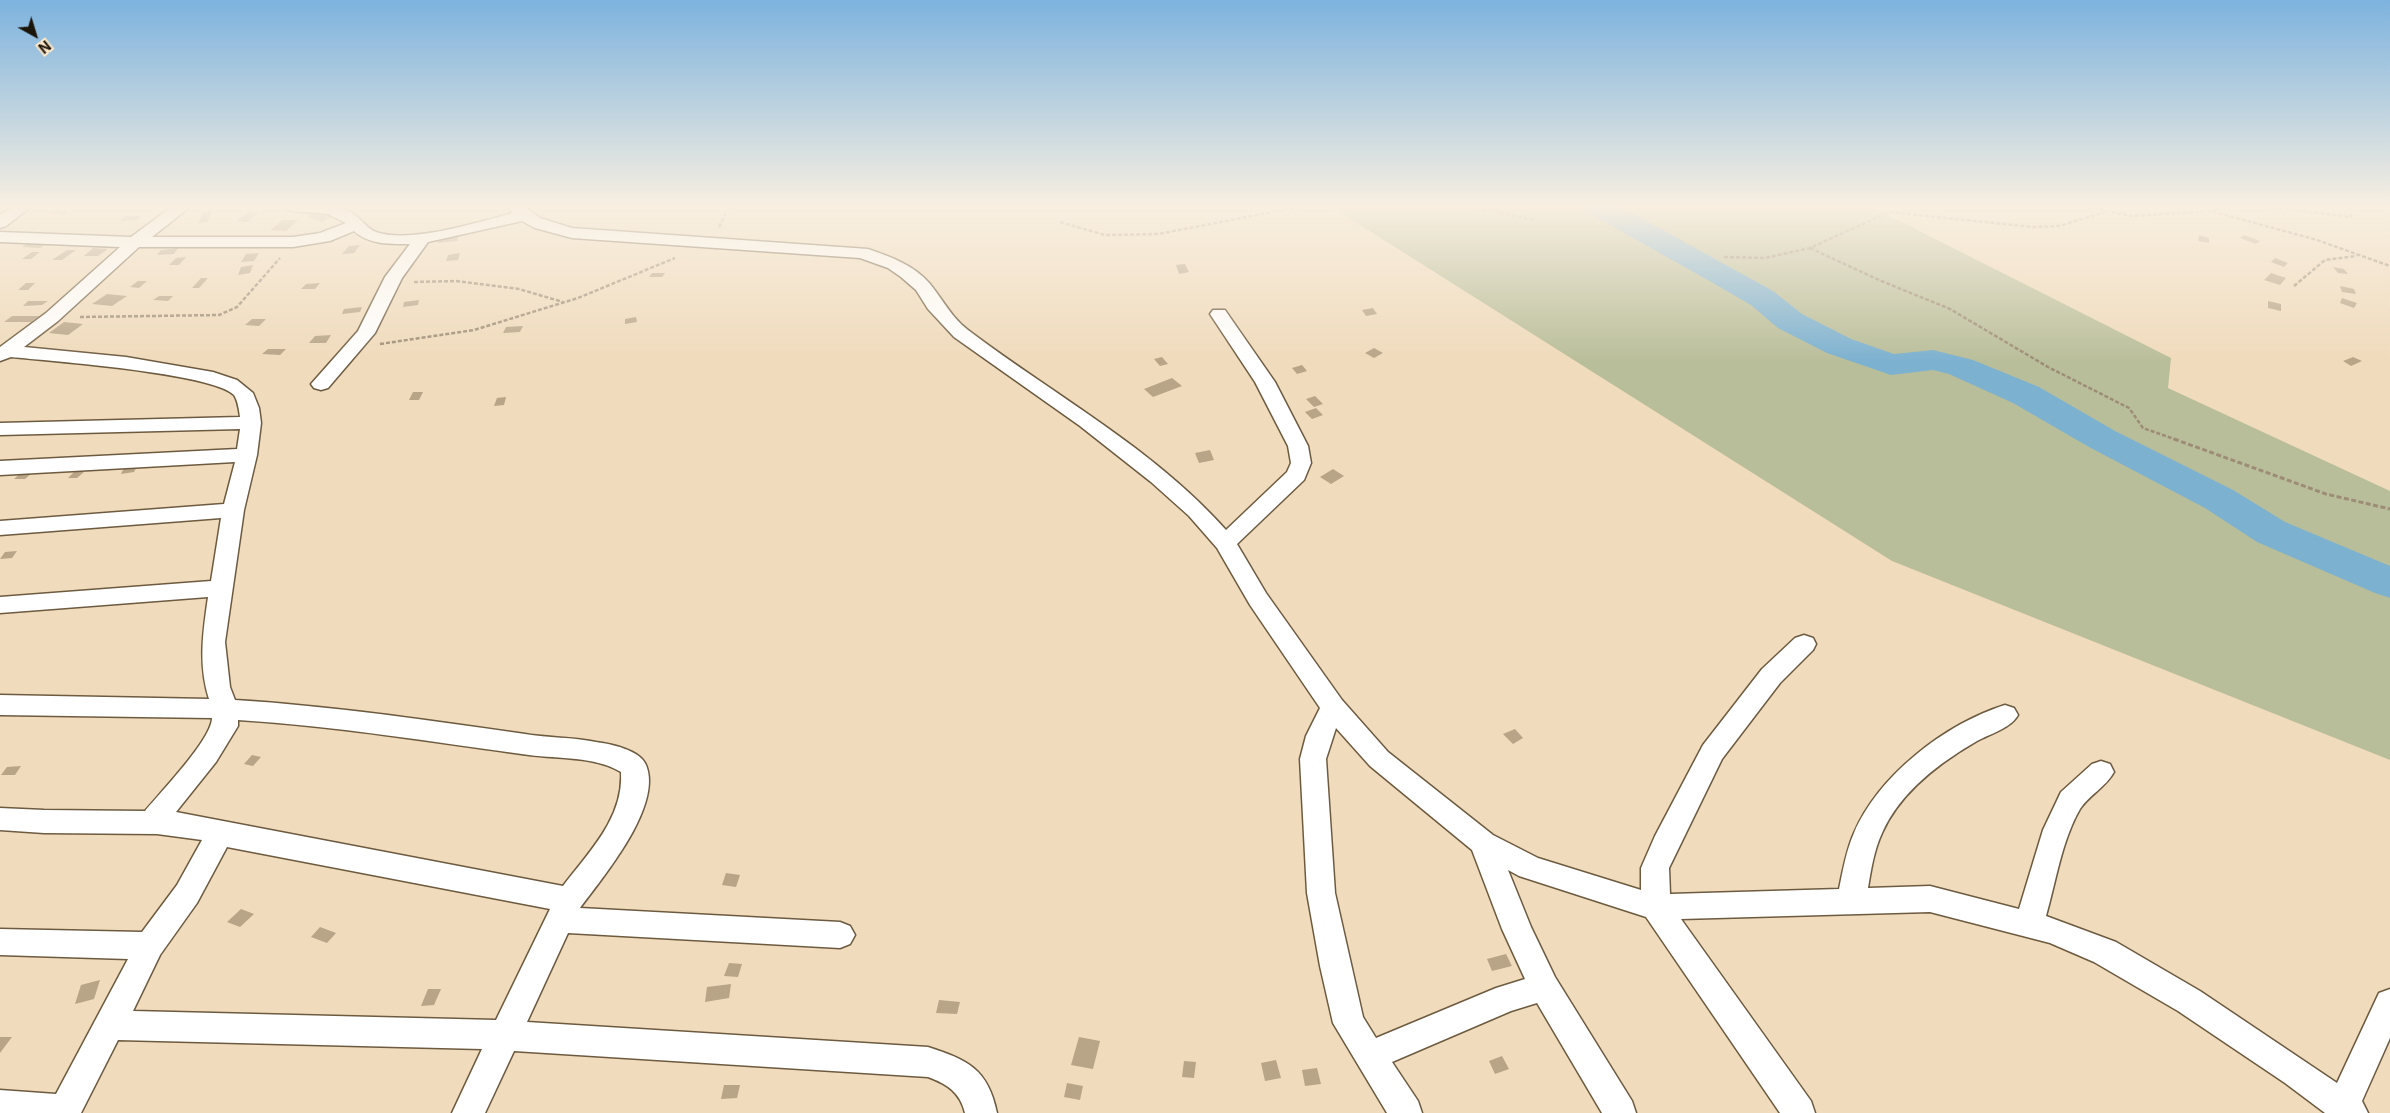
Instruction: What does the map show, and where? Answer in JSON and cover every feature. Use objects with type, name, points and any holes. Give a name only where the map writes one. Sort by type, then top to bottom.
[{"type":"street","points":[[4,354],[52,317],[117,258]]},
{"type":"street","points":[[321,384],[366,333],[394,277],[408,258]]},
{"type":"street","points":[[875,258],[894,264],[923,287],[934,305],[960,333],[1087,422],[1158,477],[1196,511],[1225,543],[1258,599],[1333,707],[1379,759],[1483,843],[1529,867],[1656,907],[1930,899],[2053,931],[2106,952],[2189,1001],[2296,1072],[2348,1110],[2390,1003]]},
{"type":"street","points":[[1219,314],[1264,382],[1298,446],[1301,463],[1297,475],[1225,543]]},
{"type":"street","points":[[4,354],[126,362],[213,378],[230,384],[243,393],[251,423],[247,455],[233,510],[220,588],[214,642],[218,687],[225,710],[225,726],[207,755],[152,822]]},
{"type":"street","points":[[0,429],[251,423]]},
{"type":"street","points":[[0,468],[247,455]]},
{"type":"street","points":[[0,528],[233,510]]},
{"type":"street","points":[[0,604],[220,588]]},
{"type":"street","points":[[1799,1113],[1656,907],[1655,868],[1669,836],[1712,752],[1770,676],[1804,644]]},
{"type":"street","points":[[0,705],[225,710],[387,723],[547,748],[594,752],[624,760],[634,767],[636,777],[633,799],[621,829],[564,910],[468,1113]]},
{"type":"street","points":[[1333,707],[1319,736],[1313,759],[1321,893],[1335,966],[1349,1022],[1406,1113]]},
{"type":"street","points":[[1851,901],[1863,846],[1872,824],[1889,800],[1919,765],[1951,742],[2006,714]]},
{"type":"street","points":[[2029,924],[2057,830],[2071,800],[2101,772]]},
{"type":"street","points":[[0,819],[24,821],[152,822],[206,829],[220,834],[564,910],[840,935]]},
{"type":"street","points":[[0,1106],[65,1112],[150,946],[186,894],[220,834]]},
{"type":"street","points":[[1483,843],[1517,929],[1544,987],[1620,1113]]},
{"type":"street","points":[[0,942],[150,946]]},
{"type":"street","points":[[1370,1056],[1507,998],[1544,987]]},
{"type":"street","points":[[110,1025],[504,1035],[928,1062],[952,1070],[967,1080],[978,1095],[981,1113]]},
{"type":"path","points":[[52,317],[219,315],[237,307],[279,258]]},
{"type":"path","points":[[346,355],[384,343],[474,330],[563,302],[674,258]]},
{"type":"path","points":[[1831,258],[1950,309],[2048,367],[2129,408],[2143,428],[2326,494],[2390,508]]},
{"type":"path","points":[[2294,286],[2325,260],[2343,258]]},
{"type":"path","points":[[2366,258],[2390,266]]},
{"type":"path","points":[[394,277],[416,282],[456,281],[519,290],[563,302]]},
{"type":"green space","points":[[1412,258],[1973,258],[2171,358],[2168,388],[2390,491],[2390,760],[1892,561]]},
{"type":"building","points":[[55,258],[65,258],[62,260],[52,260]]},
{"type":"building","points":[[176,258],[185,258],[179,265],[169,265]]},
{"type":"building","points":[[244,258],[256,258],[254,261],[241,262]]},
{"type":"building","points":[[447,258],[459,258],[458,260],[446,261]]},
{"type":"building","points":[[2275,258],[2288,263],[2284,267],[2271,262]]},
{"type":"building","points":[[1185,264],[1189,272],[1179,274],[1176,265]]},
{"type":"building","points":[[253,265],[250,273],[238,275],[241,267]]},
{"type":"building","points":[[2333,267],[2344,269],[2348,274],[2338,273]]},
{"type":"building","points":[[652,273],[665,273],[662,277],[649,277]]},
{"type":"building","points":[[2271,273],[2286,278],[2280,285],[2264,280]]},
{"type":"building","points":[[201,278],[208,278],[199,288],[192,288]]},
{"type":"building","points":[[138,281],[147,281],[139,288],[130,287]]},
{"type":"building","points":[[26,283],[35,283],[28,290],[18,290]]},
{"type":"building","points":[[320,283],[315,289],[301,289],[306,284]]},
{"type":"building","points":[[2340,286],[2354,289],[2356,294],[2342,292]]},
{"type":"building","points":[[107,294],[127,296],[112,306],[92,304]]},
{"type":"building","points":[[159,296],[173,296],[168,301],[153,300]]},
{"type":"building","points":[[2342,298],[2357,303],[2354,308],[2340,303]]},
{"type":"building","points":[[419,300],[418,305],[403,307],[404,302]]},
{"type":"building","points":[[28,301],[48,301],[42,305],[23,306]]},
{"type":"building","points":[[2268,301],[2281,304],[2281,311],[2268,308]]},
{"type":"building","points":[[362,307],[360,312],[342,314],[344,309]]},
{"type":"building","points":[[1373,308],[1377,314],[1366,316],[1362,310]]},
{"type":"building","points":[[12,316],[39,316],[31,322],[4,322]]},
{"type":"building","points":[[636,317],[637,322],[625,324],[625,319]]},
{"type":"building","points":[[252,319],[266,319],[259,326],[245,325]]},
{"type":"building","points":[[64,322],[83,324],[68,335],[49,333]]},
{"type":"building","points":[[523,326],[520,332],[503,333],[506,327]]},
{"type":"building","points":[[331,335],[326,343],[309,343],[315,336]]},
{"type":"building","points":[[1374,348],[1383,353],[1374,358],[1365,353]]},
{"type":"building","points":[[268,349],[286,349],[280,355],[262,354]]},
{"type":"building","points":[[1162,357],[1168,364],[1160,366],[1154,359]]},
{"type":"building","points":[[2353,357],[2362,361],[2351,366],[2343,361]]},
{"type":"building","points":[[1302,365],[1307,371],[1297,374],[1292,368]]},
{"type":"building","points":[[1172,378],[1182,386],[1153,397],[1144,389]]},
{"type":"building","points":[[413,392],[423,392],[419,400],[409,400]]},
{"type":"building","points":[[1315,396],[1323,404],[1314,407],[1306,399]]},
{"type":"building","points":[[506,397],[504,405],[494,406],[497,398]]},
{"type":"building","points":[[1316,408],[1323,415],[1312,419],[1305,412]]},
{"type":"building","points":[[1210,450],[1214,460],[1199,463],[1195,453]]},
{"type":"building","points":[[138,465],[134,472],[121,474],[125,466]]},
{"type":"building","points":[[1333,469],[1344,476],[1331,484],[1320,477]]},
{"type":"building","points":[[22,472],[32,473],[25,479],[14,479]]},
{"type":"building","points":[[74,472],[84,472],[77,478],[68,478]]},
{"type":"building","points":[[17,551],[12,558],[0,559],[5,552]]},
{"type":"building","points":[[1515,729],[1523,738],[1513,744],[1503,734]]},
{"type":"building","points":[[252,755],[261,757],[253,766],[244,764]]},
{"type":"building","points":[[21,766],[15,775],[1,775],[7,767]]},
{"type":"building","points":[[726,873],[740,875],[736,887],[722,885]]},
{"type":"building","points":[[241,909],[254,914],[240,927],[227,922]]},
{"type":"building","points":[[320,927],[336,933],[327,943],[311,937]]},
{"type":"building","points":[[1506,954],[1512,966],[1492,971],[1487,959]]},
{"type":"building","points":[[729,963],[742,964],[738,977],[724,976]]},
{"type":"building","points":[[100,980],[94,999],[75,1004],[81,985]]},
{"type":"building","points":[[731,984],[729,998],[705,1002],[707,987]]},
{"type":"building","points":[[428,989],[441,989],[434,1005],[421,1006]]},
{"type":"building","points":[[939,1000],[960,1002],[957,1014],[936,1013]]},
{"type":"building","points":[[0,1037],[12,1037],[0,1053]]},
{"type":"building","points":[[1079,1037],[1100,1041],[1093,1069],[1071,1065]]},
{"type":"building","points":[[1502,1056],[1509,1069],[1495,1074],[1489,1061]]},
{"type":"building","points":[[1276,1060],[1281,1078],[1265,1081],[1261,1063]]},
{"type":"building","points":[[1184,1061],[1196,1062],[1194,1078],[1182,1077]]},
{"type":"building","points":[[1317,1068],[1321,1084],[1305,1086],[1302,1070]]},
{"type":"building","points":[[1067,1083],[1083,1086],[1080,1100],[1064,1097]]},
{"type":"building","points":[[724,1085],[740,1085],[737,1098],[721,1099]]},
{"type":"waterway","points":[[1691,258],[1762,298],[1790,321],[1839,346],[1891,365],[1933,360],[1961,367],[2026,395],[2102,439],[2219,499],[2271,532],[2390,583]]}]
